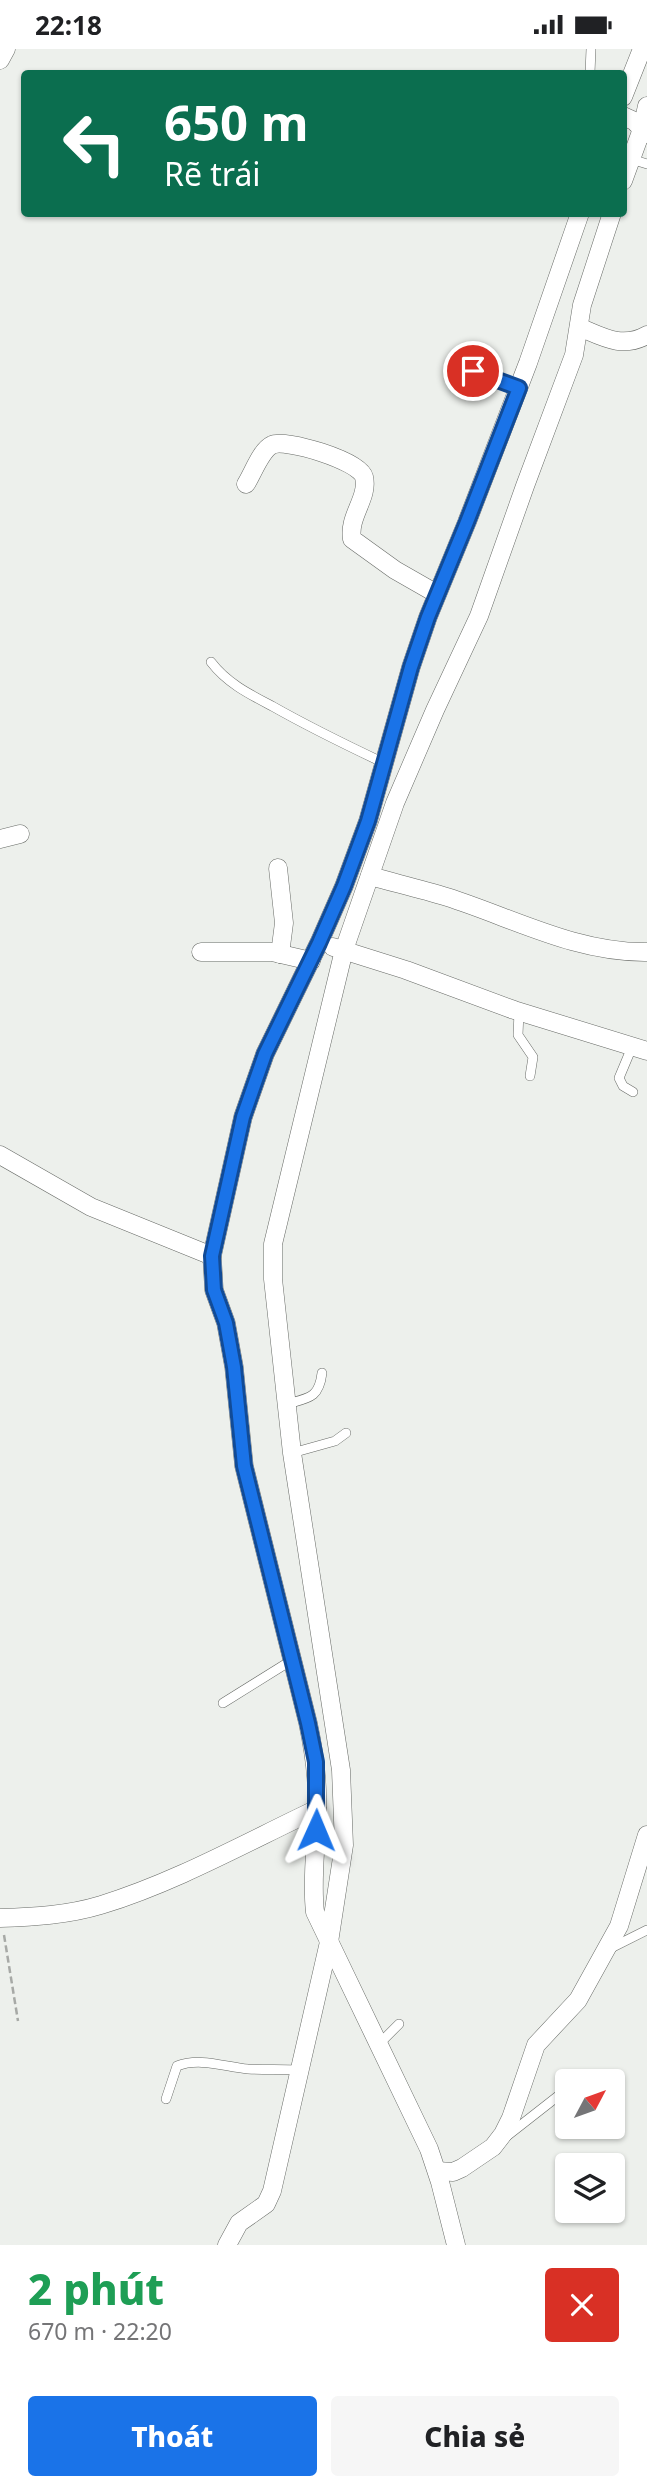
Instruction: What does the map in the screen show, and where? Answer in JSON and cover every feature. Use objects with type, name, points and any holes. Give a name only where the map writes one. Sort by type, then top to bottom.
[{"type":"street","points":[[0,60],[6,49]]},
{"type":"street","points":[[627,87],[642,49]]},
{"type":"street","points":[[627,176],[639,161],[637,125],[647,106]]},
{"type":"street","points":[[227,2245],[239,2223],[266,2204],[272,2191],[344,1845],[341,1770],[292,1453],[273,1279],[273,1244],[332,947],[411,667],[437,594],[519,388],[579,217]]},
{"type":"street","points":[[456,2245],[429,2149],[314,1912],[316,1762],[244,1466],[234,1367],[226,1323],[214,1290],[212,1256],[243,1117],[265,1054],[310,961],[332,947],[370,876],[395,803],[479,616],[574,355],[582,305],[611,217]]},
{"type":"street","points":[[579,327],[616,343],[629,343],[647,335]]},
{"type":"street","points":[[246,484],[263,450],[274,443],[289,443],[346,460],[361,470],[364,477],[364,489],[350,527],[352,538],[395,570],[437,594]]},
{"type":"street","points":[[0,839],[20,834]]},
{"type":"street","points":[[278,868],[284,923],[280,954]]},
{"type":"street","points":[[370,876],[448,898],[536,930],[582,943],[623,952],[647,952]]},
{"type":"street","points":[[332,947],[406,969],[519,1012],[640,1049]]},
{"type":"street","points":[[201,952],[280,954],[310,961]]},
{"type":"street","points":[[0,1155],[91,1207],[212,1256]]},
{"type":"street","points":[[1,1918],[51,1916],[99,1906],[154,1886],[317,1809]]},
{"type":"street","points":[[437,2171],[453,2172],[462,2168],[497,2143],[511,2117],[536,2045],[578,2000],[619,1926],[647,1835]]},
{"type":"lane","points":[[590,70],[591,49]]},
{"type":"lane","points":[[473,371],[519,388]]},
{"type":"lane","points":[[211,662],[223,677],[252,695],[313,730],[384,763]]},
{"type":"lane","points":[[519,1012],[518,1035],[533,1057],[530,1076]]},
{"type":"lane","points":[[633,1092],[623,1086],[619,1078],[640,1049]]},
{"type":"lane","points":[[287,1404],[306,1399],[317,1392],[322,1373]]},
{"type":"lane","points":[[292,1453],[335,1441],[346,1433]]},
{"type":"lane","points":[[223,1703],[292,1660]]},
{"type":"lane","points":[[606,1950],[647,1930]]},
{"type":"lane","points":[[379,2045],[399,2024]]},
{"type":"lane","points":[[166,2099],[177,2066],[181,2064],[198,2062],[247,2069],[298,2070]]},
{"type":"lane","points":[[497,2143],[555,2098]]},
{"type":"path","points":[[1,1918],[18,2021]]},
{"type":"route","points":[[316,1830],[316,1762],[244,1466],[234,1367],[226,1323],[214,1290],[212,1256],[250,1096],[265,1054],[344,886],[368,821],[411,667],[428,617],[519,388],[473,371]]}]
